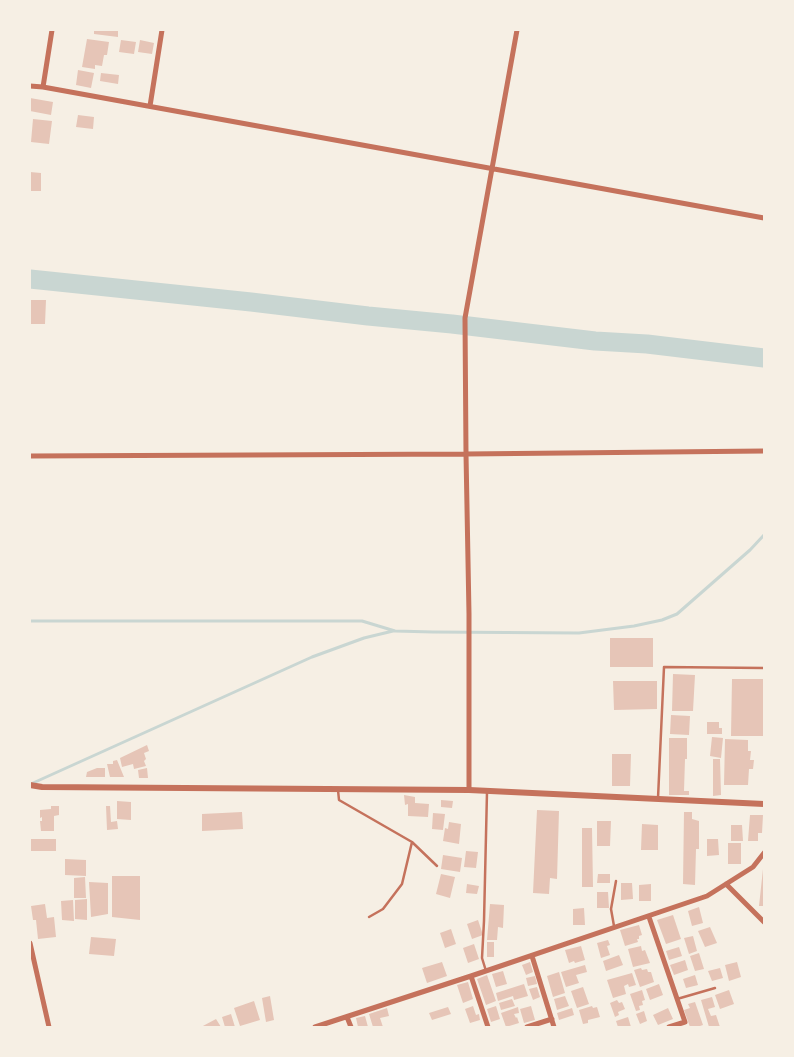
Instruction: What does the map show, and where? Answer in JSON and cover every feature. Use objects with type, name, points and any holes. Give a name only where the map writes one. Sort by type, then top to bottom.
[{"type":"street","points":[[43,87],[52,30]]},
{"type":"street","points":[[150,106],[162,30]]},
{"type":"street","points":[[469,790],[465,318],[517,30]]},
{"type":"street","points":[[30,86],[150,106],[764,218]]},
{"type":"street","points":[[30,456],[466,454],[764,450]]},
{"type":"street","points":[[30,786],[469,790],[764,804]]},
{"type":"street","points":[[315,1027],[708,896],[753,867],[764,853]]},
{"type":"street","points":[[726,884],[764,922]]},
{"type":"street","points":[[649,917],[685,1022],[669,1027]]},
{"type":"street","points":[[30,943],[49,1027]]},
{"type":"street","points":[[532,956],[554,1027]]},
{"type":"street","points":[[471,976],[488,1027]]},
{"type":"street","points":[[347,1017],[351,1027]]},
{"type":"street","points":[[526,1027],[552,1019]]},
{"type":"lane","points":[[658,799],[664,667],[764,668]]},
{"type":"lane","points":[[338,789],[339,800],[412,842],[437,866]]},
{"type":"lane","points":[[486,971],[482,958],[487,791]]},
{"type":"lane","points":[[369,918],[383,909],[402,884],[412,842]]},
{"type":"lane","points":[[615,928],[611,909],[616,881]]},
{"type":"lane","points":[[678,999],[714,988]]},
{"type":"building","points":[[94,30],[118,30],[118,37],[94,34]]},
{"type":"building","points":[[87,39],[109,42],[107,55],[104,55],[102,66],[95,65],[95,69],[82,67]]},
{"type":"building","points":[[121,40],[136,42],[134,54],[119,52]]},
{"type":"building","points":[[140,40],[154,43],[152,54],[138,52]]},
{"type":"building","points":[[78,70],[94,73],[91,88],[76,85]]},
{"type":"building","points":[[101,73],[119,75],[118,84],[100,81]]},
{"type":"building","points":[[30,98],[53,102],[51,115],[30,111]]},
{"type":"building","points":[[78,115],[94,117],[93,129],[76,127]]},
{"type":"building","points":[[33,119],[52,121],[49,144],[31,142]]},
{"type":"building","points":[[30,172],[41,173],[41,191],[30,191]]},
{"type":"building","points":[[30,300],[46,300],[45,324],[30,324]]},
{"type":"building","points":[[610,638],[653,638],[653,667],[610,667]]},
{"type":"building","points":[[673,674],[695,675],[693,711],[672,711]]},
{"type":"building","points":[[732,679],[764,679],[764,736],[731,736]]},
{"type":"building","points":[[613,681],[657,681],[657,709],[614,710]]},
{"type":"building","points":[[671,715],[690,716],[689,735],[670,734]]},
{"type":"building","points":[[707,722],[719,722],[722,734],[707,734]]},
{"type":"building","points":[[712,737],[723,738],[721,758],[710,756]]},
{"type":"building","points":[[669,738],[687,738],[684,791],[689,791],[689,795],[669,795]]},
{"type":"building","points":[[725,739],[748,740],[748,751],[751,751],[750,760],[754,760],[753,769],[749,769],[748,785],[724,785]]},
{"type":"building","points":[[147,745],[149,751],[144,753],[146,766],[134,769],[133,764],[122,767],[120,758]]},
{"type":"building","points":[[612,754],[631,754],[630,786],[612,786]]},
{"type":"building","points":[[713,759],[720,759],[721,795],[713,796]]},
{"type":"building","points":[[117,760],[124,777],[110,777],[107,764],[113,764],[113,761]]},
{"type":"building","points":[[97,768],[105,768],[105,777],[86,777],[87,772]]},
{"type":"building","points":[[147,768],[148,778],[139,778],[138,770]]},
{"type":"building","points":[[404,795],[415,797],[415,803],[429,804],[428,817],[408,816],[408,804],[405,805]]},
{"type":"building","points":[[441,800],[453,801],[452,808],[441,807]]},
{"type":"building","points":[[117,801],[131,802],[131,820],[117,819]]},
{"type":"building","points":[[51,806],[59,806],[59,815],[54,816],[54,831],[41,831],[40,821],[42,821],[42,817],[40,818],[40,810],[51,809]]},
{"type":"building","points":[[106,806],[110,806],[111,822],[117,821],[118,829],[107,830]]},
{"type":"building","points":[[537,810],[559,811],[557,879],[550,878],[549,894],[533,893]]},
{"type":"building","points":[[242,812],[243,829],[202,831],[202,814]]},
{"type":"building","points":[[684,812],[692,812],[692,819],[699,821],[699,849],[696,849],[695,885],[683,884]]},
{"type":"building","points":[[433,813],[445,814],[443,830],[432,829]]},
{"type":"building","points":[[750,815],[763,815],[762,833],[758,833],[758,841],[748,841]]},
{"type":"building","points":[[597,821],[611,821],[610,846],[597,846]]},
{"type":"building","points":[[449,822],[461,824],[459,844],[443,841],[445,828],[448,829]]},
{"type":"building","points":[[642,824],[658,825],[658,850],[641,850]]},
{"type":"building","points":[[731,825],[742,825],[743,841],[731,841]]},
{"type":"building","points":[[582,828],[592,828],[593,887],[582,887]]},
{"type":"building","points":[[30,839],[56,839],[56,851],[30,851]]},
{"type":"building","points":[[707,839],[718,839],[719,855],[707,856]]},
{"type":"building","points":[[728,843],[741,843],[741,864],[728,864]]},
{"type":"building","points":[[466,851],[478,852],[476,868],[464,867]]},
{"type":"building","points":[[443,855],[462,858],[460,872],[441,869]]},
{"type":"building","points":[[65,859],[86,860],[86,876],[65,875]]},
{"type":"building","points":[[763,869],[764,906],[759,906]]},
{"type":"building","points":[[441,874],[455,877],[450,898],[436,894]]},
{"type":"building","points":[[598,874],[610,874],[610,883],[597,883]]},
{"type":"building","points":[[112,876],[140,876],[140,920],[112,917]]},
{"type":"building","points":[[85,877],[86,898],[74,898],[74,878]]},
{"type":"building","points":[[89,882],[108,883],[108,914],[91,917]]},
{"type":"building","points":[[621,883],[632,883],[633,899],[621,900]]},
{"type":"building","points":[[467,884],[479,886],[477,894],[466,893]]},
{"type":"building","points":[[651,884],[651,901],[639,901],[639,885]]},
{"type":"building","points":[[597,892],[608,892],[609,908],[597,908]]},
{"type":"building","points":[[87,899],[87,920],[75,919],[75,900]]},
{"type":"building","points":[[73,900],[74,921],[62,920],[61,901]]},
{"type":"building","points":[[45,904],[47,918],[54,917],[56,937],[38,939],[36,920],[33,920],[31,906]]},
{"type":"building","points":[[490,904],[504,905],[503,928],[498,927],[497,940],[487,940]]},
{"type":"building","points":[[699,907],[703,923],[692,926],[688,911]]},
{"type":"building","points":[[584,908],[585,925],[573,925],[573,909]]},
{"type":"building","points":[[673,915],[681,939],[666,944],[657,920]]},
{"type":"building","points":[[478,920],[483,935],[472,939],[467,924]]},
{"type":"building","points":[[639,925],[642,935],[637,939],[638,942],[625,946],[620,930]]},
{"type":"building","points":[[710,927],[717,943],[705,947],[698,931]]},
{"type":"building","points":[[451,929],[456,944],[445,948],[440,933]]},
{"type":"building","points":[[693,936],[697,951],[689,954],[684,938]]},
{"type":"building","points":[[91,937],[116,939],[114,956],[89,954]]},
{"type":"building","points":[[608,940],[610,945],[607,946],[610,955],[601,958],[597,943]]},
{"type":"building","points":[[487,942],[494,942],[494,957],[487,957]]},
{"type":"building","points":[[474,944],[479,959],[468,963],[463,948]]},
{"type":"building","points":[[581,946],[585,960],[569,963],[565,950]]},
{"type":"building","points":[[641,946],[642,951],[645,950],[650,963],[633,967],[628,949]]},
{"type":"building","points":[[679,947],[682,956],[669,960],[666,951]]},
{"type":"building","points":[[699,953],[704,969],[695,971],[690,956]]},
{"type":"building","points":[[619,955],[623,965],[606,971],[603,961]]},
{"type":"building","points":[[685,960],[688,970],[674,975],[670,965]]},
{"type":"building","points":[[442,962],[447,976],[427,983],[422,968]]},
{"type":"building","points":[[530,962],[533,972],[526,975],[522,965]]},
{"type":"building","points":[[737,962],[741,977],[729,981],[725,965]]},
{"type":"building","points":[[585,965],[587,972],[576,975],[579,983],[566,987],[561,972]]},
{"type":"building","points":[[641,968],[651,972],[654,982],[640,987],[634,970]]},
{"type":"building","points":[[720,968],[723,978],[712,981],[708,971]]},
{"type":"building","points":[[503,971],[507,984],[496,987],[492,974]]},
{"type":"building","points":[[559,972],[565,993],[553,997],[547,976]]},
{"type":"building","points":[[632,973],[636,985],[629,987],[628,984],[624,986],[626,994],[613,998],[607,980]]},
{"type":"building","points":[[487,975],[496,1001],[486,1005],[477,979]]},
{"type":"building","points":[[695,975],[698,985],[686,988],[683,979]]},
{"type":"building","points":[[535,976],[537,984],[528,986],[526,978]]},
{"type":"building","points":[[468,982],[473,999],[463,1003],[457,985]]},
{"type":"building","points":[[524,984],[528,996],[514,1000],[513,996],[498,1001],[496,993]]},
{"type":"building","points":[[659,984],[663,995],[650,1000],[646,989]]},
{"type":"building","points":[[537,987],[540,997],[533,1000],[529,989]]},
{"type":"building","points":[[583,987],[589,1004],[577,1008],[571,991]]},
{"type":"building","points":[[642,990],[645,1000],[642,1001],[643,1005],[639,1006],[640,1010],[636,1011],[630,994]]},
{"type":"building","points":[[729,990],[734,1004],[720,1009],[715,995]]},
{"type":"building","points":[[270,996],[274,1020],[266,1022],[262,998]]},
{"type":"building","points":[[565,996],[569,1006],[557,1010],[554,999]]},
{"type":"building","points":[[712,997],[715,1007],[708,1009],[711,1016],[716,1015],[720,1027],[709,1027],[701,1000]]},
{"type":"building","points":[[512,999],[515,1006],[501,1010],[499,1003]]},
{"type":"building","points":[[617,1000],[619,1003],[622,1002],[625,1009],[618,1012],[619,1015],[615,1017],[610,1003]]},
{"type":"building","points":[[254,1001],[260,1020],[240,1026],[234,1008]]},
{"type":"building","points":[[695,1002],[703,1025],[690,1027],[684,1010],[690,1008],[688,1004]]},
{"type":"building","points":[[473,1006],[476,1015],[479,1014],[480,1020],[470,1023],[465,1009]]},
{"type":"building","points":[[496,1006],[500,1019],[491,1022],[487,1009]]},
{"type":"building","points":[[531,1006],[535,1020],[524,1023],[520,1009]]},
{"type":"building","points":[[592,1006],[593,1008],[597,1007],[600,1017],[588,1020],[588,1023],[583,1024],[579,1010]]},
{"type":"building","points":[[448,1007],[451,1014],[432,1020],[429,1013]]},
{"type":"building","points":[[518,1007],[519,1013],[514,1014],[519,1023],[506,1027],[501,1013]]},
{"type":"building","points":[[387,1008],[389,1016],[380,1018],[383,1027],[373,1027],[369,1014]]},
{"type":"building","points":[[572,1008],[574,1015],[559,1020],[557,1013]]},
{"type":"building","points":[[668,1008],[673,1019],[658,1025],[653,1015]]},
{"type":"building","points":[[644,1011],[647,1021],[640,1024],[636,1014]]},
{"type":"building","points":[[231,1014],[235,1027],[225,1027],[222,1017]]},
{"type":"building","points":[[365,1016],[368,1027],[358,1027],[356,1018]]},
{"type":"building","points":[[628,1017],[631,1027],[618,1027],[616,1021]]},
{"type":"building","points":[[216,1019],[221,1027],[201,1027]]},
{"type":"waterway","points":[[30,279],[764,358]]},
{"type":"waterway","points":[[30,621],[362,621],[395,631],[579,633],[634,626],[662,620],[677,614],[750,550],[764,535]]},
{"type":"waterway","points":[[33,783],[312,657],[364,638],[393,631]]}]
